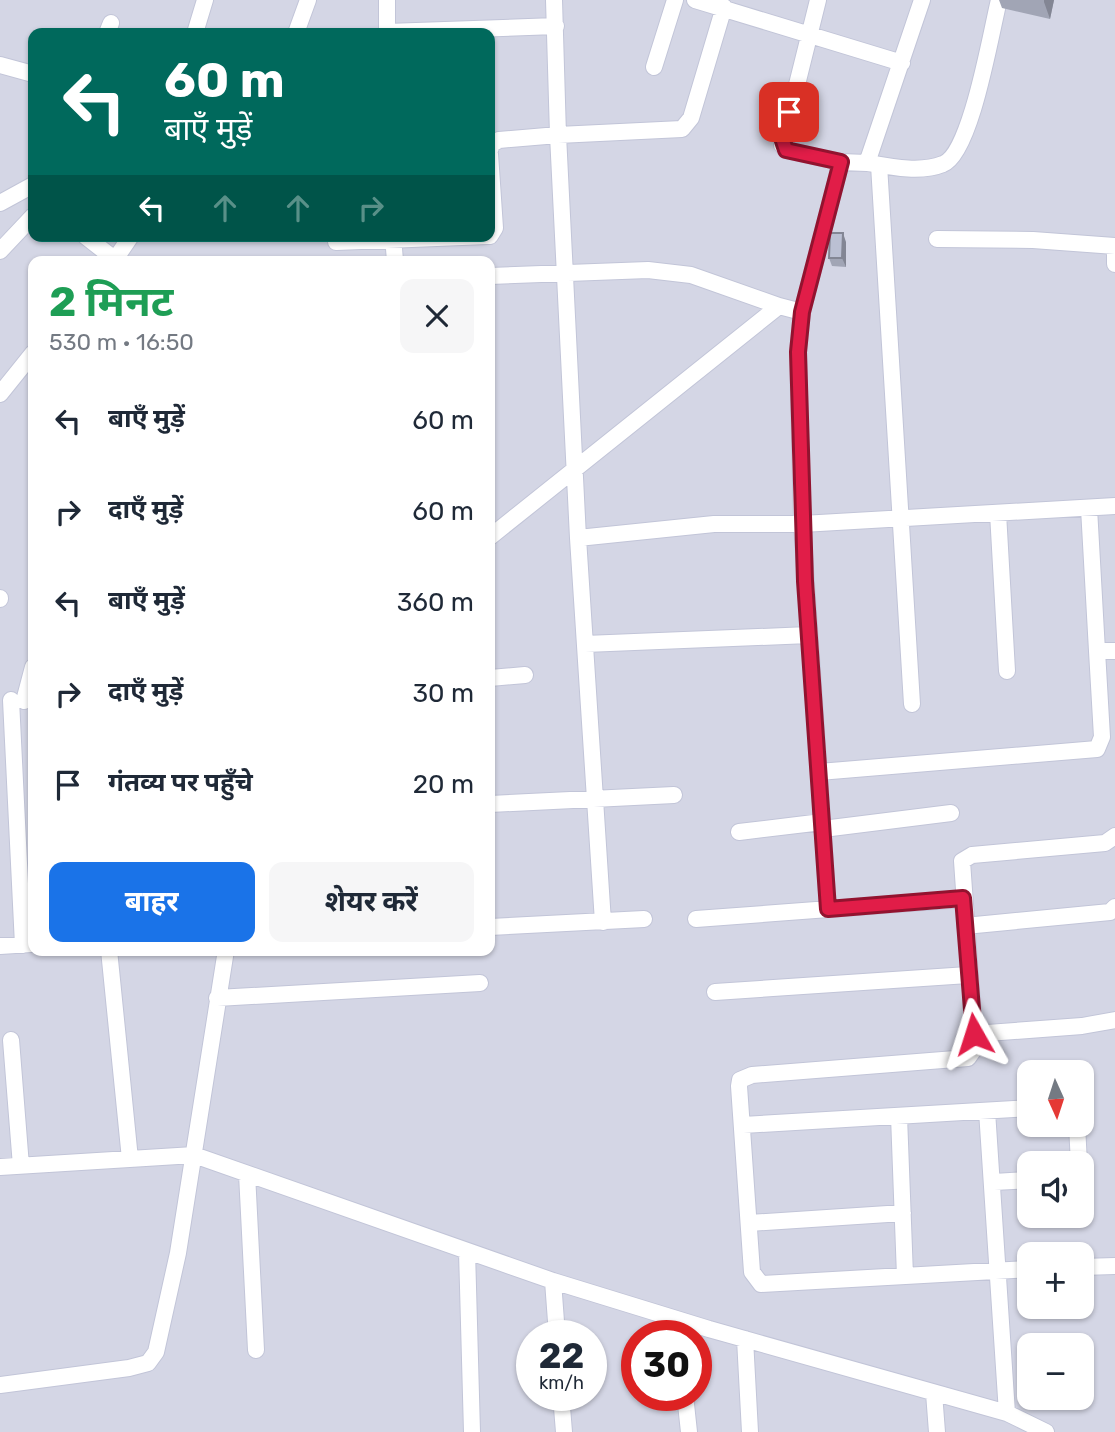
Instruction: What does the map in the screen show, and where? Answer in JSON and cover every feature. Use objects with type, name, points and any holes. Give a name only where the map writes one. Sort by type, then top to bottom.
[{"type":"street","points":[[197,28],[205,0]]},
{"type":"street","points":[[298,28],[308,0]]},
{"type":"street","points":[[387,0],[387,28]]},
{"type":"street","points":[[554,0],[564,272],[578,538],[603,922]]},
{"type":"street","points":[[654,66],[675,0]]},
{"type":"street","points":[[695,0],[902,63]]},
{"type":"street","points":[[818,0],[782,145],[786,150],[841,162],[923,169],[946,164],[960,150],[973,111],[999,0]]},
{"type":"street","points":[[912,704],[873,164],[922,0]]},
{"type":"street","points":[[495,142],[558,135],[682,129],[691,118],[724,7]]},
{"type":"street","points":[[495,29],[556,26]]},
{"type":"street","points":[[0,65],[28,73]]},
{"type":"street","points":[[828,909],[802,524],[798,352],[802,312],[841,162]]},
{"type":"street","points":[[0,203],[28,188]]},
{"type":"street","points":[[0,251],[28,221]]},
{"type":"street","points":[[937,239],[1032,240],[1115,246],[1115,264]]},
{"type":"street","points":[[93,242],[111,256]]},
{"type":"street","points":[[495,276],[648,270],[691,275],[802,312]]},
{"type":"street","points":[[495,533],[779,306]]},
{"type":"street","points":[[0,394],[28,359]]},
{"type":"street","points":[[578,538],[687,526],[802,524],[1115,506]]},
{"type":"street","points":[[819,772],[1097,749],[1102,737],[1089,508]]},
{"type":"street","points":[[998,513],[1007,671]]},
{"type":"street","points":[[585,644],[809,635]]},
{"type":"street","points":[[1097,651],[1115,650]]},
{"type":"street","points":[[495,678],[525,675]]},
{"type":"street","points":[[0,946],[28,944],[17,700],[28,677]]},
{"type":"street","points":[[495,804],[674,795]]},
{"type":"street","points":[[738,831],[823,826],[951,813]]},
{"type":"street","points":[[1017,1269],[761,1284],[752,1272],[739,1086],[744,1077],[961,1060],[972,1054],[974,1034],[961,865],[972,855],[1105,843],[1115,836]]},
{"type":"street","points":[[696,919],[963,898]]},
{"type":"street","points":[[965,926],[1110,912],[1115,907]]},
{"type":"street","points":[[495,927],[644,919]]},
{"type":"street","points":[[110,956],[130,1159]]},
{"type":"street","points":[[0,1385],[129,1368],[152,1359],[159,1344],[170,1292],[225,956]]},
{"type":"street","points":[[715,992],[968,975]]},
{"type":"street","points":[[218,998],[480,983]]},
{"type":"street","points":[[974,1034],[1082,1026],[1115,1020]]},
{"type":"street","points":[[11,1040],[21,1166]]},
{"type":"street","points":[[743,1125],[1017,1109]]},
{"type":"street","points":[[987,1111],[994,1182],[1007,1413]]},
{"type":"street","points":[[899,1116],[905,1276]]},
{"type":"street","points":[[0,1167],[194,1155],[659,1320]]},
{"type":"street","points":[[247,1174],[256,1350]]},
{"type":"street","points":[[994,1182],[1017,1181]]},
{"type":"street","points":[[749,1223],[903,1213]]},
{"type":"street","points":[[467,1251],[472,1432]]},
{"type":"street","points":[[1094,1267],[1115,1266]]},
{"type":"street","points":[[553,1281],[556,1320]]},
{"type":"street","points":[[712,1333],[745,1339],[1007,1413],[1046,1432]]},
{"type":"street","points":[[745,1339],[750,1432]]},
{"type":"street","points":[[934,1392],[937,1432]]},
{"type":"street","points":[[562,1411],[564,1432]]},
{"type":"street","points":[[687,1411],[689,1432]]},
{"type":"shaded area","points":[[0,0],[1115,0],[1115,1432],[0,1432]]},
{"type":"building","points":[[830,233],[843,233],[842,258],[829,258]]},
{"type":"route","points":[[789,112],[782,138],[782,145],[786,150],[841,162],[802,312],[798,352],[805,581],[828,909],[963,898],[974,1034]]}]
